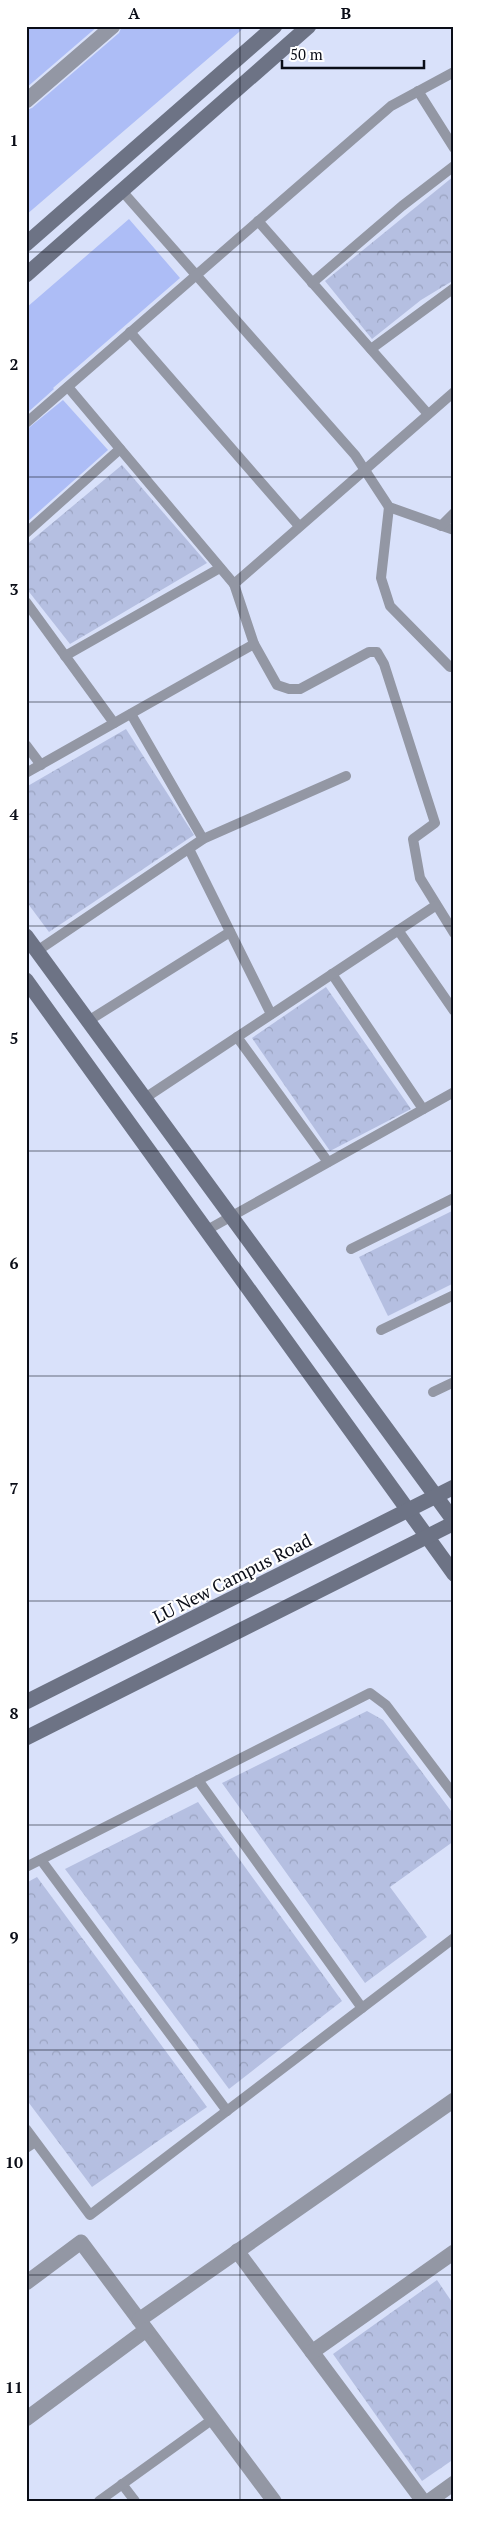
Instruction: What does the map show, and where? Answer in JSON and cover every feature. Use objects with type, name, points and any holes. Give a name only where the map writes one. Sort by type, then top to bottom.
[{"type":"street","points":[[26,101],[113,26]]},
{"type":"street","points":[[26,244],[275,26]]},
{"type":"street","points":[[26,274],[309,26]]},
{"type":"street","points":[[26,936],[454,1522],[26,1738]]},
{"type":"street","points":[[27,982],[454,1574]]},
{"type":"street","points":[[51,1015],[74,1001]]},
{"type":"street","name":"LU New Campus Road","points":[[26,1702],[454,1486]]},
{"type":"street","points":[[26,2419],[237,2251],[454,2100]]},
{"type":"street","points":[[26,2283],[81,2242],[274,2501]]},
{"type":"street","points":[[237,2251],[423,2501]]},
{"type":"street","points":[[312,2352],[451,2260]]},
{"type":"street","points":[[429,2501],[454,2483]]},
{"type":"lane","points":[[26,423],[390,106],[454,72]]},
{"type":"lane","points":[[418,91],[454,148]]},
{"type":"lane","points":[[312,283],[402,206],[454,166]]},
{"type":"lane","points":[[122,191],[354,455],[389,507],[454,530]]},
{"type":"lane","points":[[258,221],[428,414]]},
{"type":"lane","points":[[371,350],[454,288]]},
{"type":"lane","points":[[130,332],[299,526]]},
{"type":"lane","points":[[68,387],[234,584],[254,644],[277,685],[289,689],[300,689],[369,652],[377,652],[384,664],[436,823],[413,839],[420,878],[435,906],[454,933]]},
{"type":"lane","points":[[234,584],[454,392]]},
{"type":"lane","points":[[26,533],[120,449]]},
{"type":"lane","points":[[389,507],[381,578],[390,606],[450,667],[454,667]]},
{"type":"lane","points":[[441,526],[454,513]]},
{"type":"lane","points":[[65,656],[220,568]]},
{"type":"lane","points":[[26,602],[114,723]]},
{"type":"lane","points":[[26,773],[254,644]]},
{"type":"lane","points":[[131,714],[203,839]]},
{"type":"lane","points":[[26,745],[41,765]]},
{"type":"lane","points":[[37,950],[203,839],[346,776]]},
{"type":"lane","points":[[189,849],[271,1014]]},
{"type":"lane","points":[[145,1098],[435,906]]},
{"type":"lane","points":[[398,930],[454,1011]]},
{"type":"lane","points":[[88,1021],[230,932]]},
{"type":"lane","points":[[332,974],[423,1109]]},
{"type":"lane","points":[[238,1037],[328,1162]]},
{"type":"lane","points":[[207,1230],[454,1092]]},
{"type":"lane","points":[[351,1249],[454,1198]]},
{"type":"lane","points":[[381,1330],[454,1295]]},
{"type":"lane","points":[[433,1392],[454,1382]]},
{"type":"lane","points":[[26,1868],[370,1693],[386,1705],[454,1796]]},
{"type":"lane","points":[[198,1780],[362,2008]]},
{"type":"lane","points":[[42,1860],[227,2111]]},
{"type":"lane","points":[[26,2130],[90,2215],[454,1938]]},
{"type":"lane","points":[[26,2148],[35,2142]]},
{"type":"lane","points":[[99,2501],[213,2419]]},
{"type":"lane","points":[[122,2484],[135,2501]]},
{"type":"green space","points":[[454,176],[454,280],[421,300],[372,339],[325,281]]},
{"type":"green space","points":[[122,465],[207,563],[70,644],[26,588],[26,545]]},
{"type":"green space","points":[[126,729],[194,835],[49,932],[26,901],[26,787]]},
{"type":"green space","points":[[326,987],[411,1109],[330,1151],[252,1038]]},
{"type":"green space","points":[[454,1210],[454,1283],[388,1316],[359,1257]]},
{"type":"green space","points":[[367,1711],[383,1720],[454,1815],[454,1841],[390,1887],[427,1937],[365,1983],[222,1783]]},
{"type":"green space","points":[[198,1802],[342,2001],[229,2089],[65,1869]]},
{"type":"green space","points":[[37,1877],[207,2107],[92,2187],[26,2099],[26,1883]]},
{"type":"green space","points":[[437,2280],[454,2305],[454,2459],[422,2481],[333,2354]]},
{"type":"building","points":[[26,26],[98,26],[26,88]]},
{"type":"building","points":[[122,26],[246,26],[26,215],[26,110],[32,108],[119,33]]},
{"type":"building","points":[[129,219],[180,278],[53,388],[26,414],[26,308]]},
{"type":"building","points":[[63,400],[108,450],[26,523],[26,430]]}]
